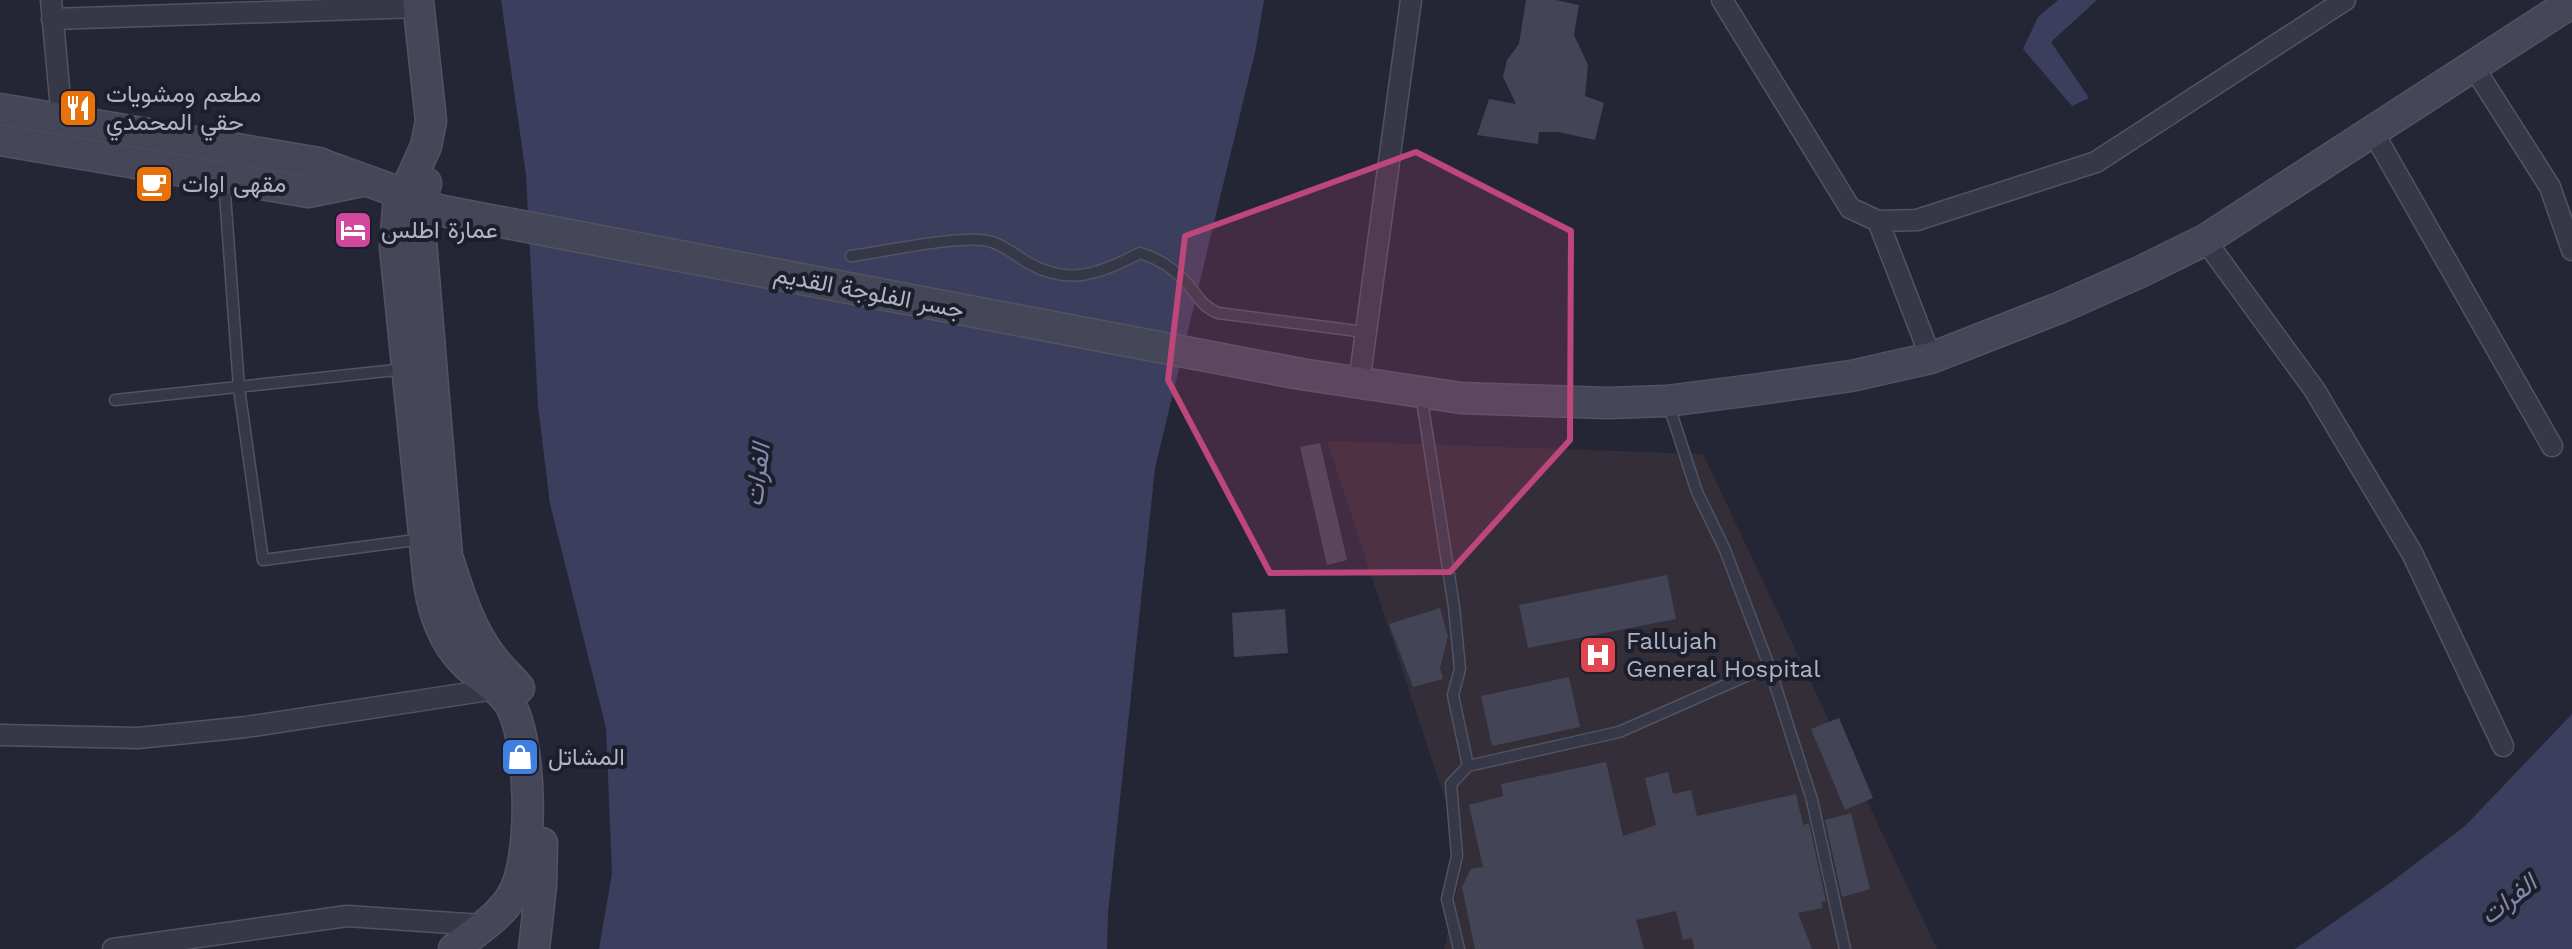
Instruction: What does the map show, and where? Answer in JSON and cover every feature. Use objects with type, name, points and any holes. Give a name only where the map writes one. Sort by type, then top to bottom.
[{"type":"main road","points":[[424,2],[446,107],[441,140],[421,202],[420,229],[447,556],[474,631],[508,688],[506,698],[517,720],[526,780],[523,873],[511,898],[488,922],[454,949]]},
{"type":"main road","name":"جسر الفلوجة القديم","points":[[0,109],[319,163],[421,202],[1301,374],[1461,398],[1608,403],[1667,401],[1851,376],[1931,358],[2059,308],[2205,240],[2572,2]]},
{"type":"main road","points":[[0,140],[308,192],[362,181]]},
{"type":"main road","points":[[421,202],[395,228],[395,247],[431,598],[440,626],[462,661],[508,688],[532,708],[539,736],[542,804],[541,886],[535,942]]},
{"type":"main road","points":[[488,922],[518,921],[535,942]]},
{"type":"street","points":[[1359,383],[1411,0]]},
{"type":"street","points":[[1722,0],[1850,208],[1878,221],[1917,220],[2096,162],[2345,0]]},
{"type":"street","points":[[62,120],[52,10],[424,2]]},
{"type":"street","points":[[2473,66],[2550,187],[2572,250]]},
{"type":"street","points":[[2373,132],[2552,446]]},
{"type":"street","points":[[1878,221],[1931,358]]},
{"type":"street","points":[[2205,240],[2314,389],[2412,553],[2503,746]]},
{"type":"street","points":[[0,735],[138,738],[246,727],[508,688]]},
{"type":"street","points":[[113,949],[347,916],[488,922]]},
{"type":"lane","points":[[224,178],[239,388],[263,560],[425,539]]},
{"type":"lane","points":[[851,256],[952,240],[991,241],[1044,271],[1068,277],[1105,271],[1140,253],[1158,258],[1187,283],[1206,308],[1218,313],[1365,332]]},
{"type":"lane","points":[[115,400],[407,369]]},
{"type":"lane","points":[[1421,392],[1459,653],[1460,669],[1453,695],[1468,766]]},
{"type":"lane","points":[[1667,401],[1697,492],[1725,550],[1769,666],[1812,800],[1845,949]]},
{"type":"lane","points":[[1459,949],[1447,899],[1457,856],[1451,784],[1468,766],[1619,732],[1769,666]]},
{"type":"highlighted area","points":[[1416,152],[1571,231],[1570,440],[1450,572],[1270,573],[1168,380],[1185,236]]},
{"type":"shaded area","name":"Fallujah General Hospital","points":[[1327,441],[1703,454],[1937,949],[1444,949],[1464,857]]},
{"type":"water","name":"الفرات","points":[[501,0],[1264,0],[1256,48],[1155,468],[1108,913],[1107,949],[599,949],[612,873],[606,728],[550,504],[538,406],[526,175]]},
{"type":"water","points":[[2058,0],[2097,0],[2051,42],[2089,98],[2072,106],[2023,49],[2038,17]]},
{"type":"water","name":"الفرات","points":[[2572,714],[2572,949],[2295,949],[2465,826]]},
{"type":"building","points":[[1526,0],[1556,0],[1579,5],[1574,35],[1588,65],[1585,96],[1604,103],[1595,140],[1558,132],[1539,132],[1538,144],[1477,135],[1489,99],[1516,104],[1503,77],[1507,60],[1519,44]]},
{"type":"building","points":[[1320,443],[1347,560],[1327,565],[1300,447]]},
{"type":"building","points":[[1667,575],[1676,619],[1528,648],[1519,605]]},
{"type":"building","points":[[1440,608],[1448,636],[1440,668],[1443,679],[1413,687],[1389,624]]},
{"type":"building","points":[[1285,609],[1288,653],[1234,657],[1232,613]]},
{"type":"building","points":[[1569,677],[1580,727],[1492,746],[1481,696]]},
{"type":"building","points":[[1839,718],[1873,798],[1845,810],[1811,729]]},
{"type":"building","points":[[1606,762],[1623,836],[1656,825],[1645,778],[1668,772],[1673,794],[1691,790],[1697,816],[1796,794],[1803,825],[1809,823],[1826,901],[1821,902],[1823,908],[1798,913],[1812,949],[1694,949],[1692,938],[1683,940],[1676,911],[1636,920],[1644,949],[1475,949],[1462,887],[1471,869],[1483,867],[1469,805],[1503,796],[1501,784]]},
{"type":"building","points":[[1851,813],[1870,889],[1842,897],[1825,820]]},
{"type":"place","name":"مطعم ومشويات حقي المحمدي","points":[[78,108]]},
{"type":"place","name":"مقهى اوات","points":[[154,184]]},
{"type":"place","name":"عمارة اطلس","points":[[353,230]]},
{"type":"place","name":"Fallujah General Hospital","points":[[1598,655]]},
{"type":"place","name":"المشاتل","points":[[520,757]]}]
